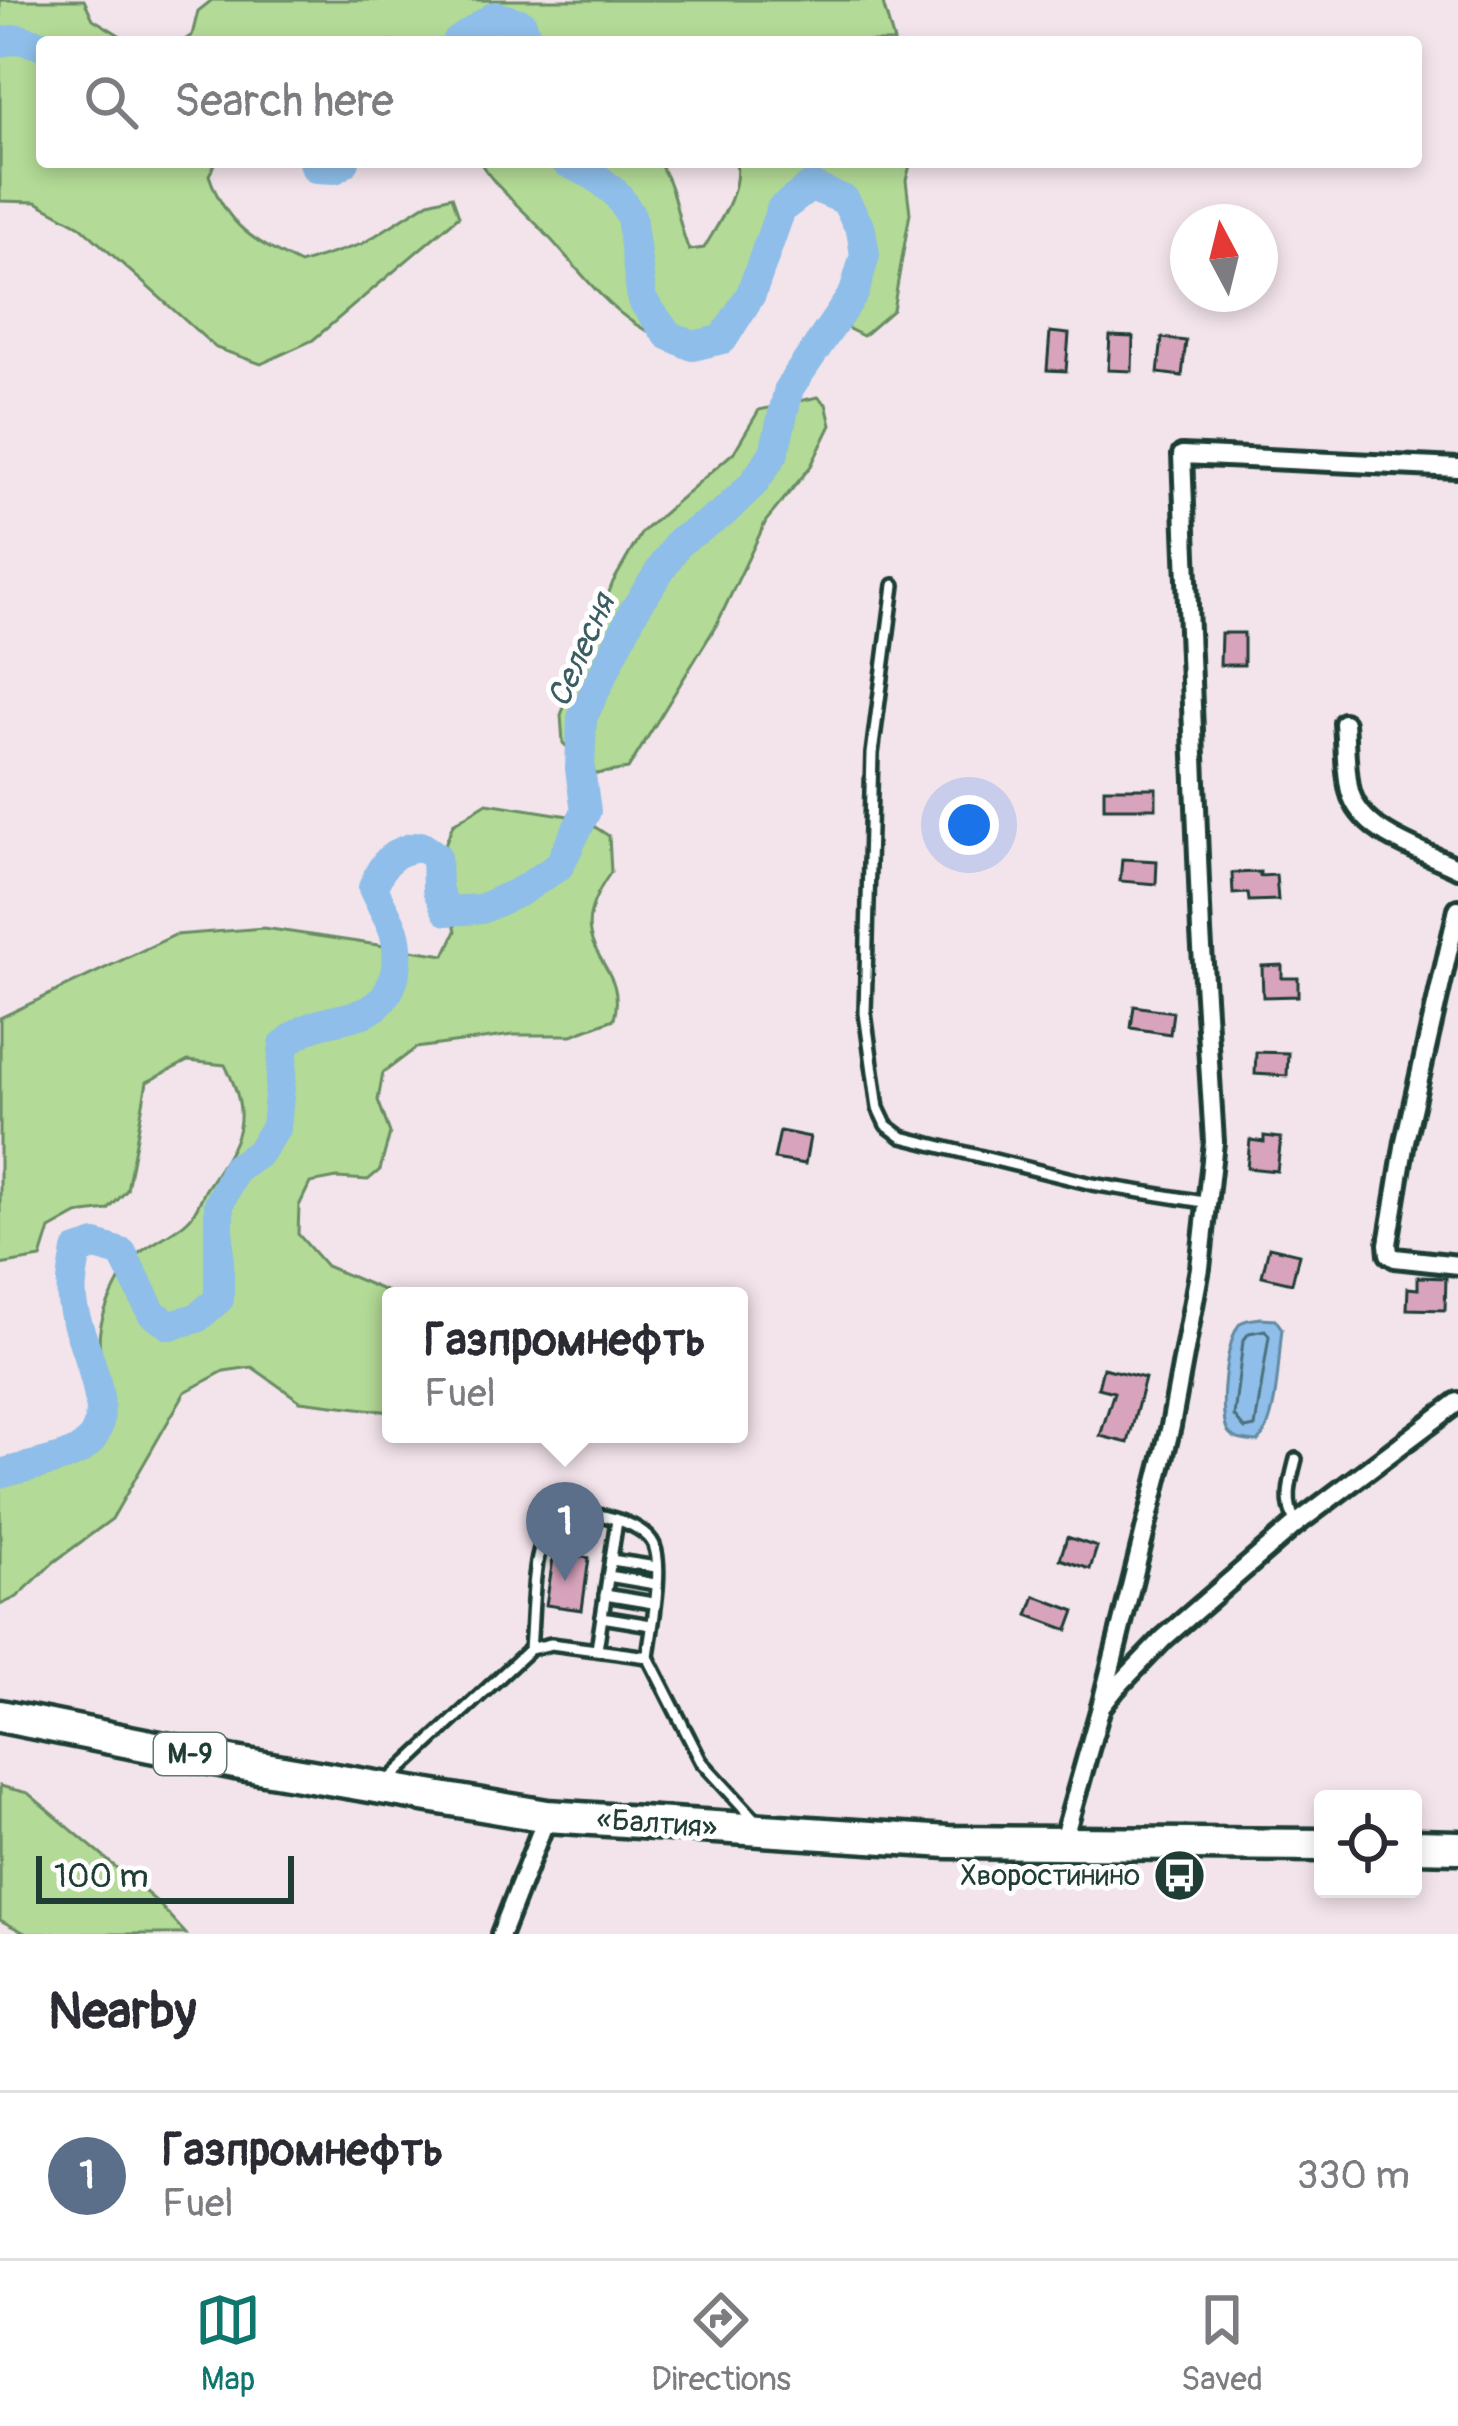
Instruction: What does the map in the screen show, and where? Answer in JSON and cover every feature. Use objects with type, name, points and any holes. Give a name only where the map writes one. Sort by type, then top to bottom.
[{"type":"highway","name":"«Балтия»","points":[[0,1716],[83,1735],[547,1816],[949,1842],[1314,1845]]},
{"type":"highway","points":[[1422,1846],[1458,1847]]},
{"type":"street","points":[[1063,1841],[1171,1426],[1210,1203],[1213,1084],[1201,932],[1182,455],[1458,468]]},
{"type":"street","points":[[1344,723],[1349,790],[1359,814],[1458,868]]},
{"type":"street","points":[[1458,909],[1410,1118],[1388,1244],[1395,1258],[1458,1265]]},
{"type":"street","points":[[1101,1707],[1165,1638],[1296,1524],[1458,1402]]},
{"type":"street","points":[[501,1934],[547,1816]]},
{"type":"lane","points":[[894,585],[872,754],[865,1013],[878,1108],[886,1125],[902,1137],[1071,1178],[1210,1203]]},
{"type":"lane","points":[[1296,1460],[1288,1490],[1289,1512],[1296,1524]]},
{"type":"lane","points":[[530,1649],[542,1541],[548,1530],[567,1514],[641,1527],[655,1546],[648,1658],[701,1760],[766,1829]]},
{"type":"lane","points":[[597,1649],[617,1520]]},
{"type":"lane","points":[[611,1560],[656,1567]]},
{"type":"lane","points":[[608,1576],[656,1584]]},
{"type":"lane","points":[[605,1595],[653,1603]]},
{"type":"lane","points":[[602,1617],[651,1625]]},
{"type":"lane","points":[[382,1787],[530,1649],[551,1644],[648,1658]]},
{"type":"green space","points":[[0,0],[84,0],[93,19],[121,36],[36,36],[36,168],[213,168],[209,175],[216,193],[233,220],[255,239],[300,264],[362,244],[429,202],[452,196],[459,216],[313,340],[261,364],[216,348],[80,226],[36,202],[0,201]]},
{"type":"green space","points":[[212,0],[882,0],[892,36],[191,36],[198,11]]},
{"type":"green space","points":[[485,168],[661,168],[689,250],[704,248],[722,218],[736,168],[909,168],[910,213],[893,310],[863,336],[841,325],[857,282],[864,244],[851,212],[811,186],[781,209],[751,294],[723,339],[692,342],[666,338],[620,313]]},
{"type":"green space","points":[[818,397],[826,404],[831,425],[811,466],[766,521],[717,624],[628,769],[596,774],[563,743],[561,715],[613,582],[642,532],[734,452],[759,410]]},
{"type":"green space","points":[[487,803],[581,818],[609,836],[611,872],[589,920],[591,937],[613,981],[614,1019],[572,1035],[513,1035],[416,1048],[383,1073],[378,1100],[390,1133],[380,1170],[368,1180],[310,1183],[299,1206],[298,1234],[326,1266],[382,1290],[382,1411],[300,1401],[252,1367],[224,1371],[185,1392],[112,1519],[17,1597],[0,1605],[0,1484],[69,1464],[101,1445],[112,1417],[99,1345],[107,1307],[129,1263],[194,1213],[234,1143],[240,1116],[225,1065],[188,1061],[147,1082],[127,1190],[108,1210],[77,1214],[50,1229],[41,1258],[0,1265],[0,1018],[175,935],[264,928],[445,955],[456,931],[439,860],[453,824]]},
{"type":"green space","points":[[0,1786],[28,1793],[156,1901],[186,1934],[27,1934],[0,1920]]},
{"type":"water","points":[[1275,1319],[1282,1329],[1273,1406],[1258,1442],[1230,1434],[1223,1396],[1236,1329],[1244,1321]]},
{"type":"building","points":[[1050,332],[1069,334],[1066,371],[1047,370]]},
{"type":"building","points":[[1110,336],[1133,337],[1132,371],[1108,370]]},
{"type":"building","points":[[1162,338],[1186,341],[1182,376],[1158,373]]},
{"type":"building","points":[[1221,633],[1244,633],[1244,665],[1220,665]]},
{"type":"building","points":[[1104,788],[1156,788],[1156,808],[1104,808]]},
{"type":"building","points":[[1122,859],[1157,861],[1156,884],[1120,881]]},
{"type":"building","points":[[1260,872],[1260,876],[1276,875],[1278,900],[1249,901],[1248,893],[1233,894],[1232,873]]},
{"type":"building","points":[[1282,965],[1282,978],[1298,978],[1298,996],[1263,997],[1262,966]]},
{"type":"building","points":[[1134,1006],[1173,1012],[1170,1034],[1131,1028]]},
{"type":"building","points":[[1256,1052],[1288,1053],[1287,1076],[1255,1074]]},
{"type":"building","points":[[780,1131],[810,1137],[805,1164],[774,1159]]},
{"type":"building","points":[[1264,1136],[1281,1138],[1277,1171],[1247,1168],[1250,1140],[1264,1142]]},
{"type":"building","points":[[1269,1247],[1299,1254],[1292,1283],[1262,1276]]},
{"type":"building","points":[[1418,1277],[1446,1278],[1445,1310],[1407,1309],[1408,1288],[1418,1289]]},
{"type":"building","points":[[1103,1368],[1145,1378],[1128,1443],[1100,1436],[1114,1392],[1098,1388]]},
{"type":"building","points":[[1067,1537],[1097,1547],[1090,1569],[1060,1559]]},
{"type":"building","points":[[554,1552],[589,1558],[582,1610],[546,1605]]},
{"type":"building","points":[[1035,1596],[1075,1611],[1068,1630],[1028,1615]]},
{"type":"waterway","name":"Селесня","points":[[466,36],[495,16],[522,24],[526,36]]},
{"type":"waterway","name":"Селесня","points":[[0,42],[19,39],[36,43]]},
{"type":"waterway","name":"Селесня","points":[[316,168],[336,168]]},
{"type":"waterway","name":"Селесня","points":[[0,1474],[74,1453],[94,1436],[99,1420],[96,1381],[72,1300],[77,1251],[96,1245],[122,1253],[152,1313],[170,1325],[197,1318],[219,1299],[219,1204],[236,1168],[258,1154],[276,1127],[284,1045],[313,1026],[374,1008],[394,979],[397,942],[373,888],[385,864],[396,854],[421,846],[436,856],[437,889],[447,911],[481,909],[559,866],[586,811],[580,769],[582,718],[633,612],[679,542],[722,514],[753,484],[774,453],[789,388],[854,293],[865,255],[861,230],[845,200],[811,186],[781,209],[751,294],[723,339],[693,346],[668,335],[642,300],[631,216],[617,194],[578,168]]},
{"type":"place","name":"Газпромнефть","points":[[565,1581]]},
{"type":"place","name":"Хворостинино","points":[[1179,1875]]}]
